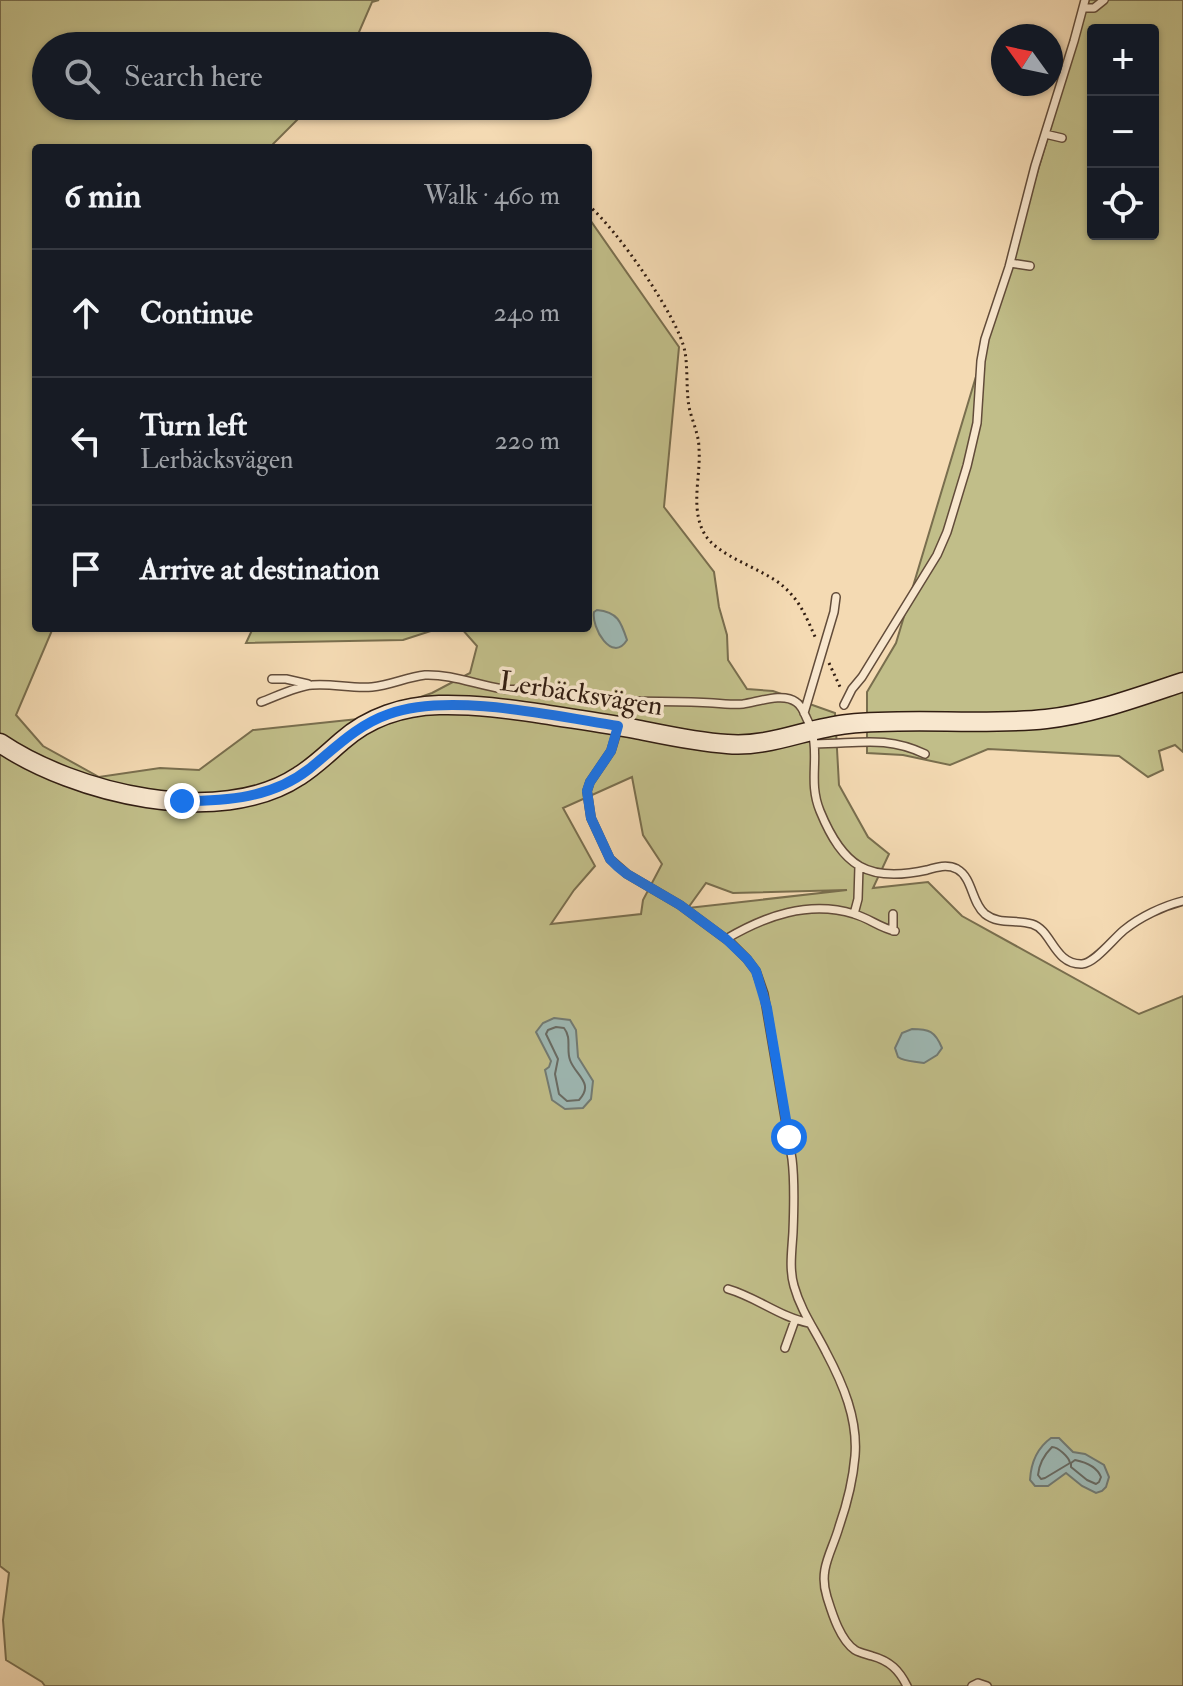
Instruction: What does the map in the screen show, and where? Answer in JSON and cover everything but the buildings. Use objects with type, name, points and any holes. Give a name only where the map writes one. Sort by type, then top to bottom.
[{"type":"street","name":"Lerbäcksvägen","points":[[0,743],[52,772],[103,789],[139,797],[203,801],[252,796],[284,785],[364,725],[413,707],[480,706],[740,745],[772,741],[811,729],[865,722],[1044,720],[1090,710],[1183,682]]},
{"type":"lane","points":[[844,705],[924,577],[947,532],[977,423],[985,339],[1010,263],[1045,134],[1084,4],[1094,8],[1104,0]]},
{"type":"lane","points":[[1045,134],[1062,138]]},
{"type":"lane","points":[[1010,263],[1030,266]]},
{"type":"lane","points":[[836,597],[810,695],[813,781],[820,811],[837,845],[859,866],[890,875],[941,866],[957,869],[966,877],[978,905],[987,915],[1001,921],[1035,925],[1062,956],[1081,964],[1097,956],[1125,929],[1183,901]]},
{"type":"lane","points":[[272,679],[364,688],[429,675],[503,689],[555,689],[594,699],[626,701],[740,704],[810,695]]},
{"type":"lane","points":[[261,702],[310,685]]},
{"type":"lane","points":[[786,698],[796,702],[811,729]]},
{"type":"lane","points":[[618,726],[611,751],[587,791],[591,818],[610,859],[627,874],[680,905],[726,939],[756,971],[767,1008],[793,1171],[792,1272],[797,1296],[835,1371],[854,1418],[856,1431],[848,1500],[824,1566],[824,1586],[841,1633],[850,1646],[892,1665],[907,1686]]},
{"type":"lane","points":[[811,729],[903,745],[925,754]]},
{"type":"lane","points":[[854,914],[858,899],[859,866]]},
{"type":"lane","points":[[726,939],[767,919],[803,909],[829,909],[854,914],[894,931],[893,914]]},
{"type":"lane","points":[[728,1289],[750,1296],[795,1320],[809,1323]]},
{"type":"lane","points":[[785,1348],[795,1320]]},
{"type":"lane","points":[[972,1686],[982,1683],[987,1686]]},
{"type":"path","points":[[592,209],[612,229],[648,281],[673,322],[683,347],[689,405],[699,447],[697,507],[705,534],[716,547],[770,577],[800,603],[840,684],[844,705]]},
{"type":"shaded area","points":[[0,0],[379,0],[372,2],[359,32],[32,32],[32,120],[297,120],[273,144],[32,144],[32,632],[51,632],[16,715],[43,746],[99,777],[160,768],[199,770],[253,730],[358,719],[432,693],[470,673],[477,646],[465,632],[592,632],[592,223],[679,347],[664,507],[714,572],[727,635],[728,660],[747,689],[773,691],[835,713],[839,785],[868,837],[889,854],[873,888],[928,882],[962,916],[1139,1014],[1183,996],[1183,1686],[45,1686],[6,1660],[3,1620],[9,1573],[0,1566]],"holes":[[[632,777],[643,835],[662,864],[643,900],[641,914],[551,924],[595,866],[563,808]],[[706,883],[733,893],[847,890],[688,908]]]},
{"type":"shaded area","points":[[1089,0],[1183,0],[1183,752],[1175,745],[1159,751],[1163,770],[1148,777],[1119,756],[988,749],[950,765],[903,755],[867,753],[867,692],[896,643],[1060,96],[1063,96],[1063,87]]},
{"type":"shaded area","points":[[251,632],[428,632],[403,640],[246,643]]},
{"type":"water","points":[[597,610],[610,613],[620,623],[627,640],[621,646],[609,646],[599,634],[594,618]]},
{"type":"water","points":[[554,1018],[570,1020],[576,1030],[578,1057],[593,1081],[591,1099],[583,1108],[565,1109],[552,1100],[545,1070],[551,1061],[536,1032],[543,1023]]},
{"type":"water","points":[[912,1029],[927,1031],[937,1038],[942,1048],[937,1055],[924,1063],[898,1057],[895,1048],[902,1033]]},
{"type":"water","points":[[1051,1438],[1059,1438],[1073,1452],[1085,1454],[1104,1465],[1109,1477],[1106,1487],[1096,1493],[1066,1473],[1048,1486],[1035,1486],[1030,1480],[1033,1461]]},
{"type":"route","points":[[182,801],[252,796],[279,787],[299,776],[364,725],[413,707],[480,706],[618,726],[611,751],[587,791],[591,818],[610,859],[617,866],[680,905],[726,939],[756,971],[767,1008],[789,1137]]}]
